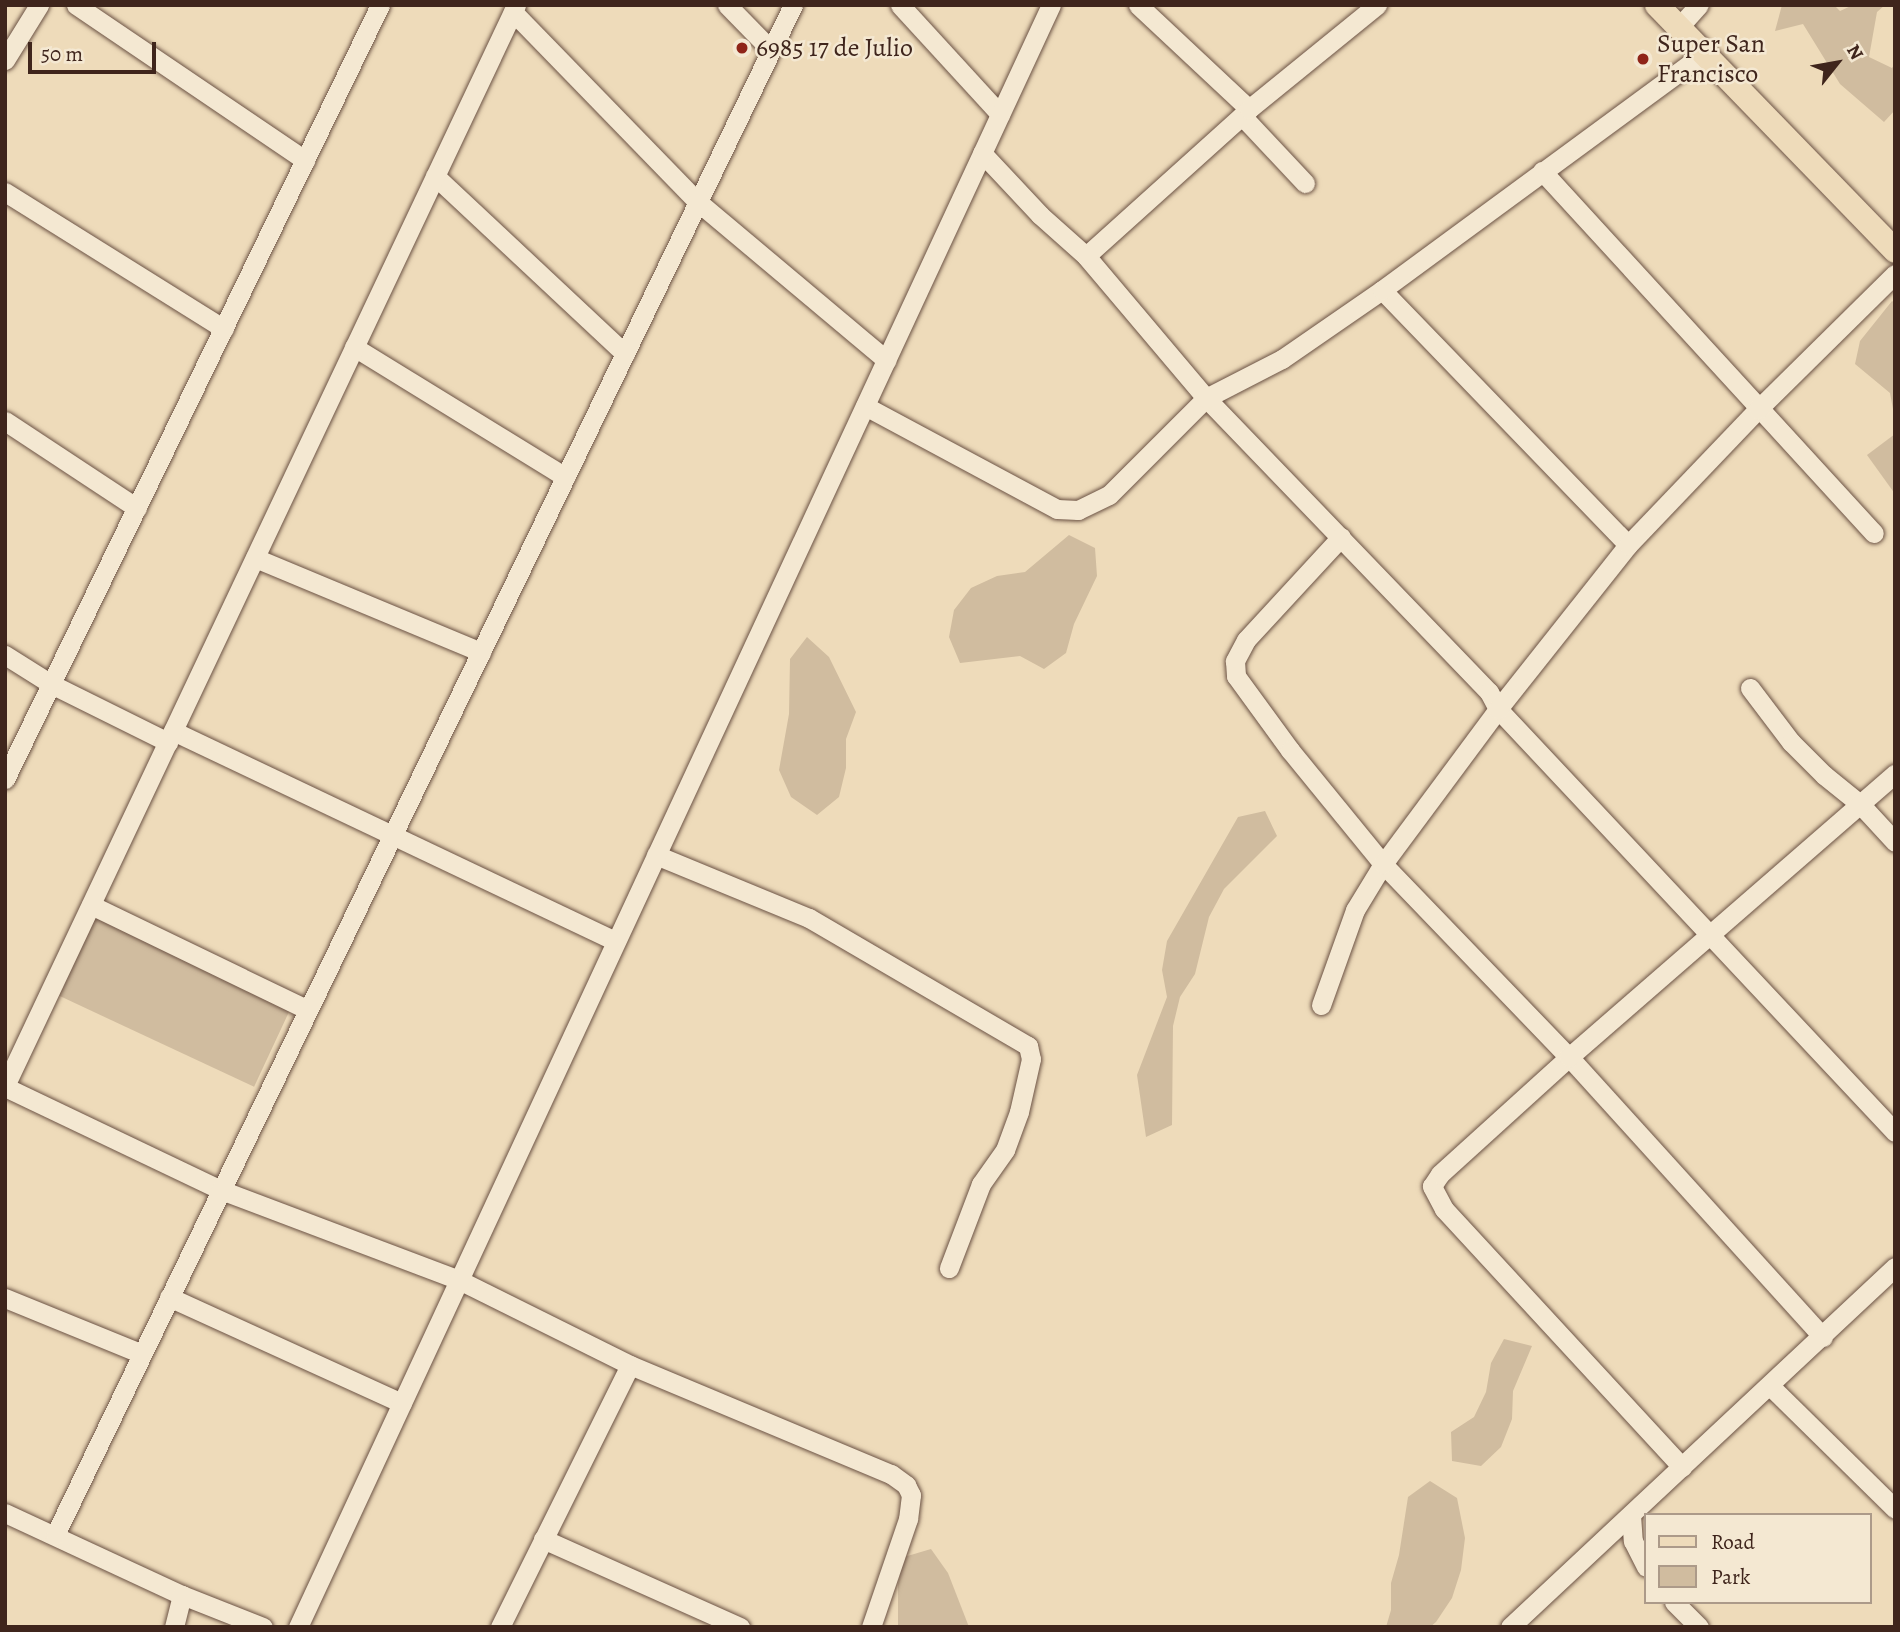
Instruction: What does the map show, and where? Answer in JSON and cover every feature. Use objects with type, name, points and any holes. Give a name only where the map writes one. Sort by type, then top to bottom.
[{"type":"main road","points":[[1657,5],[1892,243]]},
{"type":"street","points":[[5,60],[39,5]]},
{"type":"street","points":[[76,5],[305,160]]},
{"type":"street","points":[[5,779],[380,5]]},
{"type":"street","points":[[727,5],[771,50]]},
{"type":"street","points":[[55,1535],[793,5]]},
{"type":"street","points":[[900,5],[1000,114]]},
{"type":"street","points":[[298,1627],[1051,5]]},
{"type":"street","points":[[1139,5],[1246,112],[1305,183]]},
{"type":"street","points":[[1086,256],[1246,112],[1377,5]]},
{"type":"street","points":[[1678,28],[1699,5]]},
{"type":"street","points":[[871,1627],[908,1519],[911,1495],[906,1485],[865,1462],[631,1364],[459,1280],[221,1190],[5,1086],[514,8],[698,202],[886,360]]},
{"type":"street","points":[[865,406],[1057,509],[1078,510],[1109,495],[1206,398],[1282,359],[1382,290],[1703,54]]},
{"type":"street","points":[[982,153],[1040,215],[1086,256],[1206,398],[1489,692],[1498,709],[1895,1132]]},
{"type":"street","points":[[1542,171],[1874,533]]},
{"type":"street","points":[[435,177],[625,354]]},
{"type":"street","points":[[5,192],[224,329]]},
{"type":"street","points":[[1321,1005],[1355,910],[1383,864],[1498,709],[1628,545],[1758,409],[1895,274]]},
{"type":"street","points":[[1382,290],[1628,545]]},
{"type":"street","points":[[354,347],[565,477]]},
{"type":"street","points":[[5,421],[137,508]]},
{"type":"street","points":[[1341,537],[1246,640],[1234,660],[1236,676],[1290,750],[1383,864],[1569,1057],[1823,1337]]},
{"type":"street","points":[[255,558],[481,652]]},
{"type":"street","points":[[5,655],[51,684],[393,833],[616,941]]},
{"type":"street","points":[[1750,688],[1791,743],[1824,775],[1861,804],[1895,842]]},
{"type":"street","points":[[1682,1467],[1444,1209],[1432,1186],[1440,1174],[1569,1057],[1895,774]]},
{"type":"street","points":[[656,855],[809,918],[1028,1046],[1031,1059],[1019,1112],[1005,1150],[981,1184],[949,1268]]},
{"type":"street","points":[[91,905],[308,1010]]},
{"type":"street","points":[[1510,1627],[1895,1267]]},
{"type":"street","points":[[169,1297],[402,1403]]},
{"type":"street","points":[[5,1298],[142,1354]]},
{"type":"street","points":[[500,1627],[631,1364]]},
{"type":"street","points":[[1770,1386],[1895,1509]]},
{"type":"street","points":[[5,1513],[182,1595],[263,1627]]},
{"type":"street","points":[[1631,1514],[1633,1541],[1644,1563]]},
{"type":"street","points":[[542,1539],[740,1627]]},
{"type":"street","points":[[174,1627],[182,1595]]},
{"type":"street","points":[[1676,1604],[1699,1627]]},
{"type":"green space","points":[[1782,5],[1834,5],[1840,11],[1853,5],[1885,5],[1877,12],[1869,57],[1892,68],[1895,64],[1895,110],[1884,122],[1840,84],[1803,24],[1775,31]]},
{"type":"green space","points":[[1892,301],[1895,303],[1895,420],[1890,393],[1855,364],[1860,341]]},
{"type":"green space","points":[[1895,434],[1895,494],[1867,455]]},
{"type":"green space","points":[[1069,535],[1095,548],[1097,576],[1074,624],[1066,653],[1044,669],[1020,656],[960,663],[949,637],[954,610],[971,588],[997,576],[1025,572]]},
{"type":"green space","points":[[807,637],[829,657],[856,712],[846,739],[846,768],[839,797],[817,815],[791,797],[779,770],[789,714],[790,659]]},
{"type":"green space","points":[[1265,811],[1277,836],[1224,889],[1209,917],[1195,974],[1180,997],[1173,1026],[1172,1125],[1146,1137],[1137,1075],[1167,997],[1162,970],[1167,941],[1238,817]]},
{"type":"green space","points":[[96,917],[291,1008],[254,1087],[59,996]]},
{"type":"green space","points":[[1504,1339],[1532,1346],[1513,1391],[1512,1419],[1501,1447],[1481,1466],[1452,1461],[1451,1432],[1474,1417],[1486,1392],[1491,1363]]},
{"type":"green space","points":[[1430,1481],[1457,1498],[1465,1538],[1461,1570],[1452,1598],[1430,1627],[1386,1627],[1391,1610],[1391,1583],[1399,1555],[1408,1497]]},
{"type":"green space","points":[[931,1549],[948,1573],[969,1627],[898,1627],[898,1584],[904,1557]]},
{"type":"place","name":"6985 17 de Julio","points":[[742,48]]},
{"type":"place","name":"Super San Francisco","points":[[1643,59]]}]
